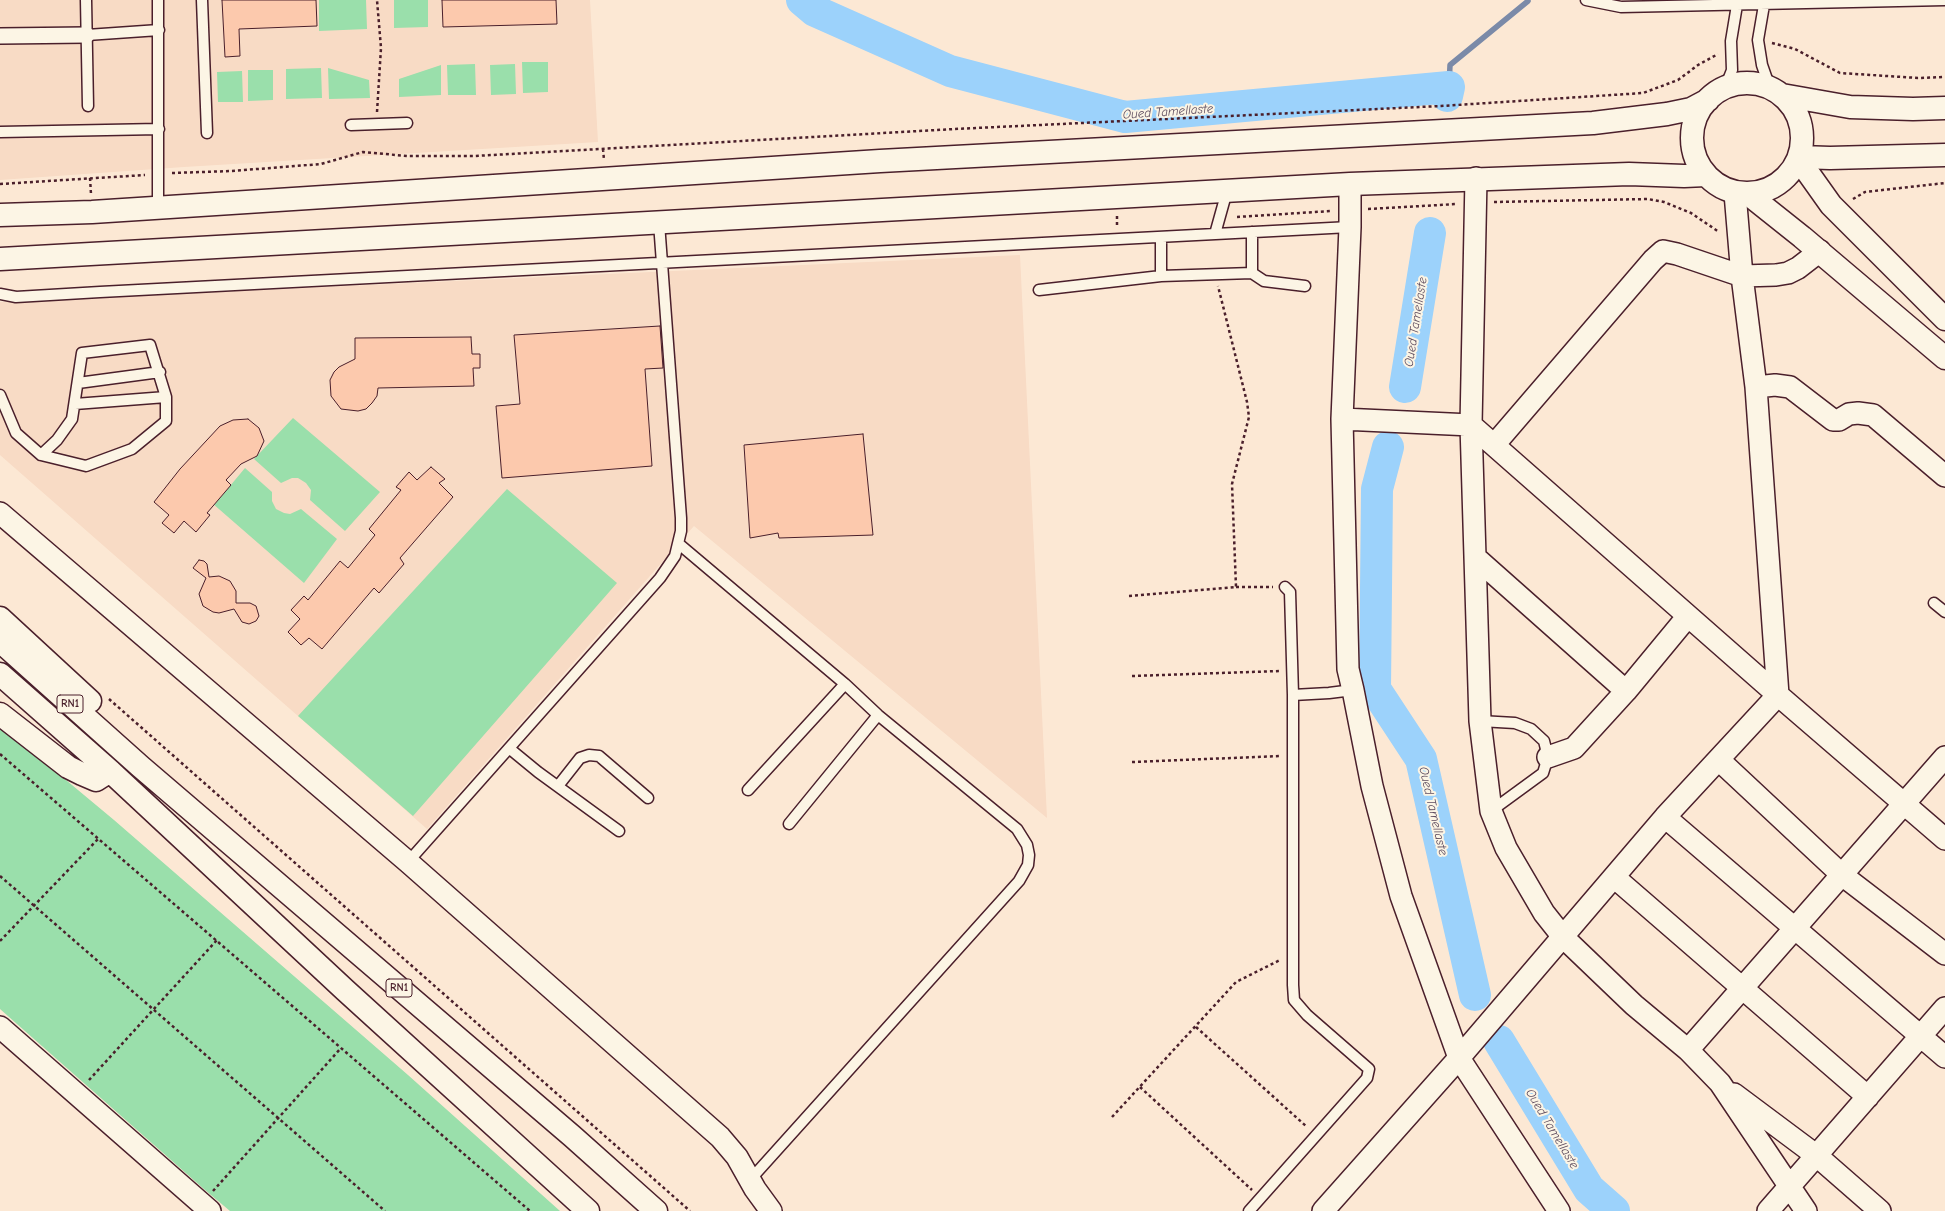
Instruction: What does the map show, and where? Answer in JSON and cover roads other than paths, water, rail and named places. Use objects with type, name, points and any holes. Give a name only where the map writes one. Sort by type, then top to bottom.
[{"type":"main road","points":[[0,215],[92,212],[880,161],[1593,123],[1675,113],[1691,109],[1716,94],[1748,83],[1776,91],[1850,107],[1898,109],[1945,108]]},
{"type":"main road","points":[[1741,193],[1764,192],[1778,184],[1790,174],[1799,158],[1803,137],[1799,116],[1792,105],[1776,91]]},
{"type":"main road","points":[[1716,94],[1699,111],[1694,123],[1692,137],[1693,151],[1698,164],[1706,175],[1716,184],[1741,193],[1820,252],[1945,358]]},
{"type":"main road","points":[[1799,158],[1945,155]]},
{"type":"main road","points":[[1799,158],[1823,195],[1841,216],[1945,318]]},
{"type":"main road","points":[[0,259],[1350,184],[1476,178],[1629,174],[1684,176],[1706,175]]},
{"type":"main road","points":[[0,618],[102,713],[141,766]]},
{"type":"main road","name":"RN1","points":[[0,641],[141,766],[572,1136],[656,1211]]},
{"type":"main road","name":"RN1","points":[[0,674],[110,771],[345,990],[588,1211]]},
{"type":"main road","points":[[0,714],[68,766],[82,774],[96,780],[110,771]]},
{"type":"street","points":[[0,36],[87,35]]},
{"type":"street","points":[[1476,178],[1471,425],[1480,721],[1491,811],[1506,848],[1544,913],[1563,937],[1634,1006],[1688,1050],[1720,1083],[1817,1156],[1880,1211]]},
{"type":"street","points":[[1350,184],[1350,228],[1342,419],[1348,669],[1372,786],[1401,896],[1459,1058],[1559,1211]]},
{"type":"street","points":[[1323,1211],[1459,1058],[1665,817],[1778,695],[1756,387],[1742,276],[1741,193]]},
{"type":"street","points":[[1494,445],[1653,260],[1664,251],[1742,276],[1776,276],[1798,268],[1820,252]]},
{"type":"street","points":[[1756,387],[1774,384],[1790,387],[1833,420],[1839,420],[1848,414],[1858,413],[1873,415],[1945,476]]},
{"type":"street","points":[[1342,419],[1471,425],[1778,695],[1945,839]]},
{"type":"street","points":[[0,513],[408,862],[720,1137],[737,1157],[761,1198],[771,1211]]},
{"type":"street","points":[[1475,557],[1626,691]]},
{"type":"street","points":[[1548,757],[1574,748],[1626,691],[1688,616]]},
{"type":"street","points":[[1688,1050],[1945,757]]},
{"type":"street","points":[[1719,760],[1842,875],[1945,954]]},
{"type":"street","points":[[1665,817],[1945,1057]]},
{"type":"street","points":[[1614,877],[1868,1097]]},
{"type":"street","points":[[1768,1211],[1791,1187],[1945,1008]]},
{"type":"street","points":[[4,1036],[76,1094],[206,1207]]},
{"type":"street","points":[[1720,1083],[1806,1211]]},
{"type":"lane","points":[[86,0],[88,106]]},
{"type":"lane","points":[[158,0],[158,207]]},
{"type":"lane","points":[[202,0],[207,133]]},
{"type":"lane","points":[[1586,0],[1621,7],[1945,0]]},
{"type":"lane","points":[[1716,94],[1732,70],[1731,41],[1737,5]]},
{"type":"lane","points":[[1764,5],[1758,40],[1762,65],[1776,91]]},
{"type":"lane","points":[[87,35],[159,30]]},
{"type":"lane","points":[[351,124],[407,123]]},
{"type":"lane","points":[[0,132],[159,129]]},
{"type":"lane","points":[[1215,234],[1227,191]]},
{"type":"lane","points":[[408,862],[510,749],[660,578],[675,556],[679,544],[681,518],[659,223]]},
{"type":"lane","points":[[0,294],[31,296],[1350,228]]},
{"type":"lane","points":[[1252,232],[1252,273]]},
{"type":"lane","points":[[1161,237],[1161,276]]},
{"type":"lane","points":[[1039,290],[1161,276],[1252,273],[1264,281],[1305,286]]},
{"type":"lane","points":[[0,395],[16,433],[41,455],[86,466],[132,450],[166,421],[166,397],[160,372],[150,345],[82,353],[72,419],[57,440],[41,455]]},
{"type":"lane","points":[[78,383],[160,372]]},
{"type":"lane","points":[[75,404],[166,397]]},
{"type":"lane","points":[[679,544],[845,684],[878,715],[1016,829],[1027,846],[1028,865],[1018,881],[750,1180]]},
{"type":"lane","points":[[1249,1211],[1367,1078],[1369,1069],[1307,1014],[1294,1000],[1293,695],[1290,592],[1285,587]]},
{"type":"lane","points":[[1934,603],[1945,612]]},
{"type":"lane","points":[[748,790],[845,684]]},
{"type":"lane","points":[[1293,695],[1353,690]]},
{"type":"lane","points":[[789,824],[878,715]]},
{"type":"lane","points":[[1480,721],[1515,723],[1531,729],[1544,741],[1548,757],[1543,773],[1491,811]]},
{"type":"lane","points":[[510,749],[619,831]]},
{"type":"lane","points":[[558,786],[580,758],[589,755],[599,756],[648,798]]},
{"type":"waterway","name":"Oued Tamellaste","points":[[802,0],[815,11],[950,71],[1125,117],[1449,87],[1447,96]]},
{"type":"waterway","points":[[1449,87],[1450,65],[1528,1]]},
{"type":"waterway","name":"Oued Tamellaste","points":[[1405,387],[1430,233]]},
{"type":"waterway","name":"Oued Tamellaste","points":[[1388,447],[1377,489],[1375,689],[1421,759],[1475,995]]},
{"type":"waterway","name":"Oued Tamellaste","points":[[1499,1041],[1589,1189],[1614,1211]]}]
